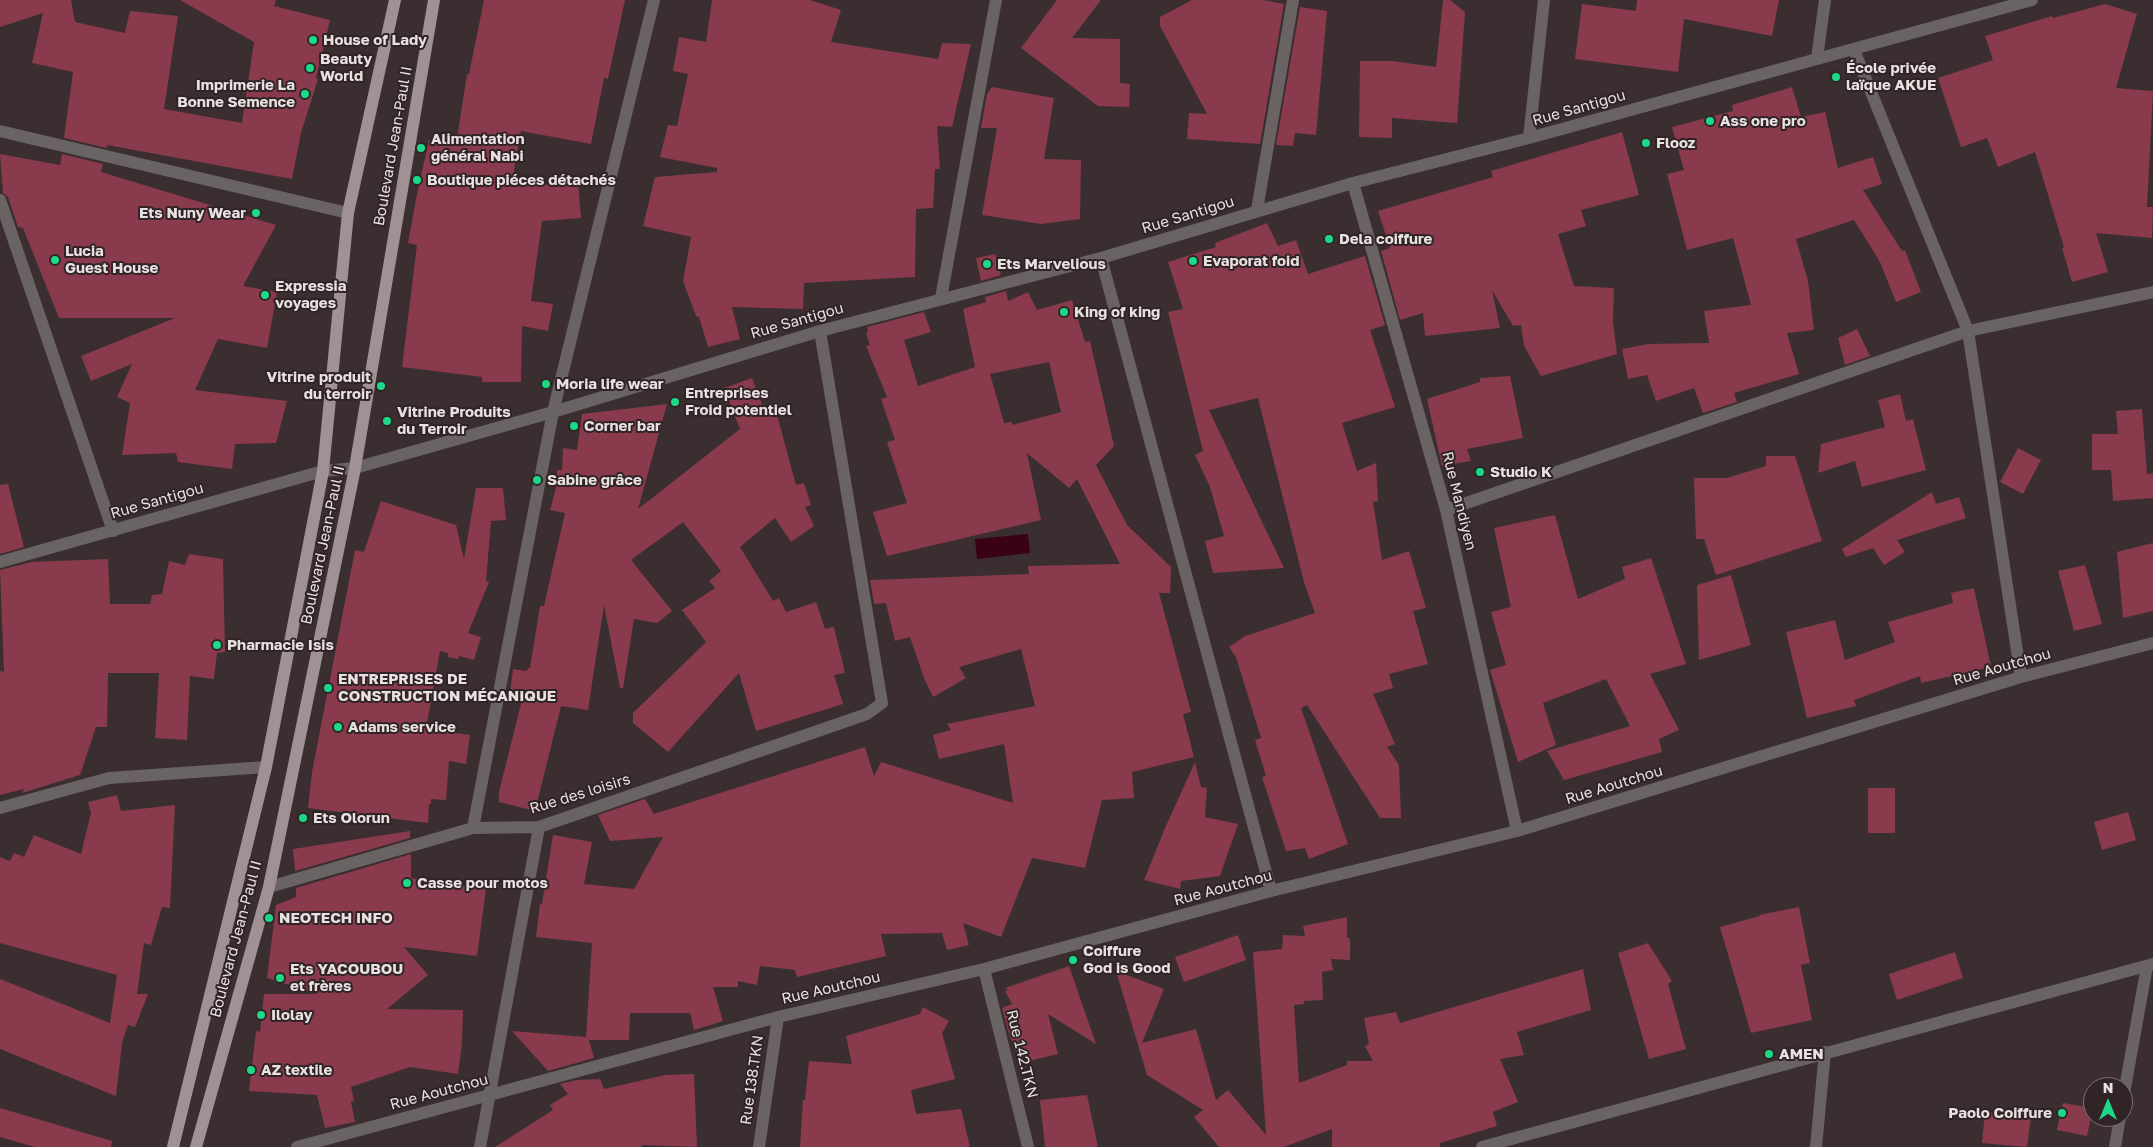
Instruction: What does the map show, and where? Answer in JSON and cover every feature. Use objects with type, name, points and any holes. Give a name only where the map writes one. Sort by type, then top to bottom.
[{"type":"main road","name":"Boulevard Jean-Paul II","points":[[172,1147],[266,768],[323,471],[348,213],[396,0]]},
{"type":"main road","name":"Boulevard Jean-Paul II","points":[[196,1147],[269,887],[355,468],[434,0]]},
{"type":"street","points":[[473,828],[553,412],[654,0]]},
{"type":"street","points":[[941,298],[996,0]]},
{"type":"street","points":[[1257,210],[1293,0]]},
{"type":"street","points":[[1529,138],[1544,0]]},
{"type":"street","points":[[1817,58],[1824,0]]},
{"type":"street","name":"Rue Santigou","points":[[0,562],[323,471],[355,468],[553,412],[820,331],[941,298],[1101,258],[1257,210],[1353,183],[1529,138],[2032,0]]},
{"type":"street","points":[[1854,50],[1968,332],[2020,677]]},
{"type":"street","points":[[0,131],[348,213]]},
{"type":"street","name":"Rue Mandiyen","points":[[1353,183],[1446,510],[1517,831]]},
{"type":"street","points":[[0,200],[112,531]]},
{"type":"street","points":[[1101,258],[1272,891]]},
{"type":"street","points":[[1446,510],[1968,332],[2153,292]]},
{"type":"street","name":"Rue des loisirs","points":[[269,887],[473,828],[539,827],[867,714],[882,703],[820,331]]},
{"type":"street","name":"Rue Aoutchou","points":[[296,1147],[778,1017],[984,969],[1272,891],[1517,831],[2020,677],[2153,644]]},
{"type":"street","points":[[0,808],[109,778],[266,768]]},
{"type":"street","points":[[480,1147],[539,827]]},
{"type":"street","points":[[1482,1147],[2150,965],[2127,1077]]},
{"type":"street","name":"Rue 142.TKN","points":[[984,969],[1028,1147]]},
{"type":"street","name":"Rue 138.TKN","points":[[759,1147],[778,1017]]},
{"type":"street","points":[[1816,1147],[1825,1052]]},
{"type":"street","points":[[2115,1147],[2118,1127]]},
{"type":"shaded area","points":[[1028,534],[1030,553],[977,559],[975,539]]},
{"type":"building","points":[[0,0],[71,0],[75,22],[125,33],[130,11],[178,16],[164,109],[242,123],[254,42],[180,0],[276,0],[274,6],[330,20],[316,78],[318,79],[301,133],[292,179],[107,145],[107,148],[64,138],[73,72],[32,63],[43,13],[0,27]]},
{"type":"building","points":[[484,0],[625,0],[608,79],[604,78],[591,144],[521,131],[511,187],[578,182],[581,218],[542,221],[531,301],[553,304],[548,331],[522,326],[521,382],[482,382],[482,377],[402,367],[417,245],[408,243],[429,140],[456,145],[467,74],[469,74]]},
{"type":"building","points":[[712,0],[810,0],[841,10],[831,42],[938,59],[942,43],[971,44],[952,127],[937,126],[940,169],[935,169],[933,208],[916,209],[915,277],[804,283],[803,309],[732,307],[740,339],[708,347],[699,317],[696,316],[683,281],[691,237],[643,226],[655,177],[717,172],[717,168],[660,157],[668,125],[677,126],[688,74],[673,71],[679,37],[706,42]]},
{"type":"building","points":[[1057,0],[1101,0],[1072,38],[1120,39],[1120,83],[1130,84],[1129,107],[1098,106],[1021,48]]},
{"type":"building","points":[[1192,0],[1263,0],[1284,4],[1260,144],[1187,139],[1189,113],[1207,114],[1160,26],[1160,17]]},
{"type":"building","points":[[1443,0],[1450,0],[1465,12],[1457,123],[1392,118],[1392,138],[1359,137],[1360,61],[1392,61],[1436,67]]},
{"type":"building","points":[[1637,0],[1779,0],[1772,36],[1684,19],[1678,72],[1575,59],[1582,4],[1636,11]]},
{"type":"building","points":[[2105,4],[2137,14],[2116,88],[2153,91],[2147,207],[2153,207],[2152,238],[2096,233],[2108,272],[2072,282],[2062,248],[2064,247],[2035,152],[1998,167],[1987,138],[1961,147],[1938,78],[1993,60],[1985,36],[2052,16],[2053,18]]},
{"type":"building","points":[[1300,7],[1327,11],[1316,135],[1295,133],[1293,146],[1276,145]]},
{"type":"building","points":[[992,87],[1054,98],[1044,159],[1081,160],[1080,219],[1041,224],[982,215],[997,128],[981,128],[987,94]]},
{"type":"building","points":[[1792,87],[1801,117],[1825,112],[1838,168],[1873,157],[1882,184],[1863,190],[1902,251],[1905,250],[1921,292],[1896,302],[1880,262],[1854,220],[1796,239],[1808,281],[1814,330],[1787,333],[1799,374],[1734,393],[1737,402],[1703,413],[1694,388],[1656,401],[1647,375],[1628,379],[1622,349],[1648,344],[1709,343],[1704,311],[1751,305],[1733,238],[1687,250],[1667,174],[1684,170],[1672,127],[1733,111],[1732,105]]},
{"type":"building","points":[[1622,132],[1639,195],[1581,210],[1586,226],[1558,234],[1574,286],[1614,288],[1613,322],[1617,354],[1541,376],[1524,346],[1521,325],[1513,326],[1492,290],[1500,328],[1425,336],[1423,313],[1400,320],[1381,251],[1390,248],[1378,211],[1493,177],[1491,171]]},
{"type":"building","points":[[0,154],[60,165],[62,154],[103,164],[101,172],[276,225],[243,286],[277,292],[267,348],[218,339],[195,390],[287,401],[276,443],[235,444],[232,469],[178,462],[176,453],[122,455],[130,403],[117,397],[132,364],[91,381],[81,356],[175,318],[59,318],[23,228],[18,227],[8,197],[3,193]]},
{"type":"building","points":[[1267,223],[1278,246],[1296,240],[1308,274],[1365,256],[1385,325],[1370,330],[1395,407],[1342,423],[1357,471],[1376,463],[1378,501],[1373,502],[1382,560],[1409,551],[1426,608],[1413,611],[1428,664],[1389,674],[1393,688],[1373,694],[1395,744],[1387,747],[1399,765],[1401,818],[1380,818],[1307,705],[1301,708],[1348,844],[1309,859],[1305,848],[1286,851],[1262,777],[1266,776],[1255,740],[1261,738],[1236,657],[1229,647],[1245,636],[1315,613],[1304,582],[1258,398],[1209,410],[1284,568],[1213,573],[1205,541],[1224,536],[1210,487],[1195,455],[1203,451],[1168,312],[1183,309],[1168,262],[1216,247],[1215,243]]},
{"type":"building","points":[[995,254],[1001,275],[981,281],[976,258]]},
{"type":"building","points":[[1006,291],[1008,301],[1028,292],[1037,310],[1072,300],[1085,342],[1090,341],[1114,446],[1096,465],[1127,525],[1171,567],[1170,593],[1159,593],[1191,712],[1183,714],[1194,757],[1132,772],[1134,798],[1102,800],[1085,868],[1032,858],[1001,937],[963,923],[969,945],[947,950],[942,933],[881,934],[886,956],[797,977],[795,970],[760,966],[757,985],[738,981],[738,987],[713,987],[723,1021],[694,1030],[690,1013],[630,1013],[629,1040],[589,1040],[594,1058],[548,1071],[512,1031],[586,1037],[592,943],[536,937],[553,835],[592,842],[584,884],[634,889],[663,837],[610,841],[598,815],[645,799],[654,814],[865,747],[874,776],[881,762],[1013,803],[1004,744],[939,759],[933,735],[951,730],[947,724],[1035,706],[1021,649],[959,667],[966,678],[933,697],[924,678],[910,637],[895,641],[886,603],[874,604],[870,580],[1029,574],[1028,566],[1120,564],[1077,479],[1069,488],[1027,453],[1041,520],[887,556],[873,512],[907,503],[887,442],[895,440],[881,399],[887,397],[866,346],[870,345],[866,333],[868,332],[867,327],[924,312],[931,332],[904,340],[918,386],[975,367],[963,309],[986,302],[985,297]],"holes":[[[1049,362],[1061,412],[1012,425],[1012,422],[1004,423],[990,374]]]},
{"type":"building","points":[[1857,329],[1870,356],[1845,365],[1838,338]]},
{"type":"building","points":[[1510,376],[1523,438],[1467,449],[1471,461],[1442,466],[1427,399],[1480,382],[1480,378]]},
{"type":"building","points":[[752,378],[763,407],[774,404],[796,485],[804,483],[811,505],[805,507],[814,526],[791,542],[775,518],[740,547],[773,601],[779,598],[786,612],[816,602],[825,629],[834,627],[845,673],[834,675],[843,704],[756,731],[739,673],[668,752],[633,723],[633,713],[706,642],[682,610],[715,588],[709,581],[721,571],[683,522],[631,560],[672,611],[657,623],[634,619],[623,688],[620,688],[604,605],[588,710],[561,706],[535,811],[499,802],[499,792],[523,696],[510,694],[513,669],[527,671],[530,668],[540,606],[544,606],[565,513],[550,510],[557,484],[557,470],[562,470],[563,448],[577,450],[582,414],[667,404],[638,509],[740,429],[724,388]]},
{"type":"building","points":[[1900,394],[1906,421],[1913,419],[1926,470],[1862,487],[1855,461],[1818,473],[1821,444],[1885,427],[1878,400]]},
{"type":"building","points":[[2142,409],[2147,474],[2153,473],[2153,498],[2113,501],[2111,470],[2092,470],[2092,434],[2118,434],[2116,411]]},
{"type":"building","points":[[2018,448],[2041,460],[2023,494],[2000,482]]},
{"type":"building","points":[[1766,456],[1795,456],[1822,541],[1716,575],[1704,539],[1696,539],[1694,478],[1727,478],[1766,466]]},
{"type":"building","points":[[8,484],[24,547],[0,554],[0,485]]},
{"type":"building","points":[[476,488],[503,488],[506,520],[491,521],[486,581],[489,582],[468,633],[481,637],[474,660],[459,656],[458,659],[448,657],[448,653],[440,651],[426,729],[470,735],[466,764],[449,761],[446,800],[431,799],[428,823],[308,808],[312,772],[355,550],[364,552],[381,501],[456,525],[464,559]]},
{"type":"building","points":[[1932,492],[1936,504],[1959,497],[1966,518],[1897,540],[1905,552],[1884,565],[1873,548],[1846,557],[1842,549]]},
{"type":"building","points":[[1555,515],[1578,599],[1625,579],[1622,567],[1651,558],[1686,664],[1650,674],[1679,730],[1659,739],[1662,752],[1564,780],[1547,751],[1630,726],[1606,679],[1543,703],[1556,745],[1518,762],[1490,670],[1506,665],[1491,612],[1511,607],[1494,528]]},
{"type":"building","points":[[2153,543],[2153,611],[2123,618],[2117,552]]},
{"type":"building","points":[[189,554],[223,559],[225,652],[217,653],[214,679],[190,676],[187,740],[155,738],[159,673],[108,673],[107,727],[96,727],[80,775],[22,793],[24,789],[0,795],[0,671],[4,672],[0,570],[31,562],[108,559],[110,604],[150,604],[152,595],[162,594],[169,561],[185,565]]},
{"type":"building","points":[[2085,565],[2102,624],[2074,631],[2058,571]]},
{"type":"building","points":[[1731,575],[1751,645],[1699,660],[1697,585]]},
{"type":"building","points":[[1974,588],[1991,667],[1921,683],[1920,676],[1854,700],[1856,706],[1807,718],[1786,632],[1835,620],[1845,660],[1895,642],[1888,622],[1953,603],[1951,593]]},
{"type":"building","points":[[1195,762],[1201,787],[1207,788],[1205,817],[1238,824],[1220,876],[1181,881],[1180,889],[1144,880],[1165,828]]},
{"type":"building","points":[[1868,788],[1895,788],[1895,833],[1868,833]]},
{"type":"building","points":[[117,795],[121,811],[175,805],[170,908],[162,907],[151,945],[144,943],[137,994],[148,994],[135,1027],[128,1025],[122,1043],[116,1096],[0,1049],[0,979],[110,1023],[117,975],[0,943],[0,857],[10,861],[14,853],[24,857],[34,835],[81,854],[91,813],[88,802]]},
{"type":"building","points":[[2128,812],[2136,840],[2102,850],[2094,822]]},
{"type":"building","points":[[410,831],[410,838],[295,871],[293,849]]},
{"type":"building","points":[[411,854],[411,878],[486,889],[477,956],[404,947],[428,975],[387,1009],[463,1010],[462,1044],[458,1074],[410,1067],[351,1087],[354,1101],[351,1102],[355,1122],[325,1128],[317,1095],[249,1091],[256,1031],[260,1032],[264,994],[318,994],[267,978],[276,905],[296,897],[296,888]]},
{"type":"building","points":[[1799,907],[1810,963],[1801,965],[1812,1020],[1751,1033],[1720,927],[1759,915]]},
{"type":"building","points":[[1347,917],[1347,938],[1350,938],[1350,960],[1331,959],[1333,970],[1322,972],[1323,1000],[1304,1001],[1304,1004],[1294,1005],[1299,1083],[1347,1065],[1347,1061],[1373,1061],[1365,1046],[1369,1044],[1364,1018],[1396,1012],[1400,1023],[1583,969],[1591,1010],[1517,1032],[1524,1055],[1500,1059],[1518,1102],[1493,1112],[1497,1126],[1440,1143],[1440,1147],[1332,1147],[1332,1129],[1284,1147],[1219,1147],[1194,1117],[1203,1110],[1147,1075],[1116,971],[1164,989],[1142,1043],[1196,1029],[1216,1100],[1228,1090],[1266,1135],[1253,952],[1282,949],[1283,935],[1305,936],[1303,926]]},
{"type":"building","points":[[1238,935],[1246,960],[1184,982],[1175,957]]},
{"type":"building","points":[[1648,943],[1672,981],[1668,984],[1686,1049],[1649,1059],[1618,953]]},
{"type":"building","points":[[1955,952],[1963,978],[1897,1000],[1889,974]]},
{"type":"building","points":[[1069,966],[1096,1044],[1048,1014],[1058,1054],[1021,1063],[1008,1031],[1002,1008],[1012,1004],[1005,991],[1008,990],[1005,988]]},
{"type":"building","points":[[923,1007],[949,1021],[942,1033],[955,1079],[911,1090],[916,1114],[961,1109],[970,1147],[800,1147],[803,1100],[805,1100],[809,1061],[852,1064],[846,1036],[920,1014]]},
{"type":"building","points":[[694,1074],[697,1147],[642,1145],[642,1147],[495,1147],[553,1110],[550,1105],[568,1094],[560,1084],[576,1080],[600,1079],[604,1089],[665,1075]]},
{"type":"building","points":[[1087,1095],[1098,1147],[1045,1147],[1040,1100]]},
{"type":"building","points":[[2063,1103],[2083,1106],[2083,1127],[2089,1127],[2087,1136],[2057,1130]]},
{"type":"building","points":[[0,1108],[112,1141],[111,1147],[35,1147],[0,1137]]},
{"type":"building","points":[[1985,1112],[2031,1116],[2027,1147],[1982,1143]]},
{"type":"place","name":"House of Lady","points":[[313,40]]},
{"type":"place","name":"Beauty World","points":[[310,68]]},
{"type":"place","name":"École privée laïque AKUE","points":[[1836,77]]},
{"type":"place","name":"Imprimerie La Bonne Semence","points":[[305,94]]},
{"type":"place","name":"Ass one pro","points":[[1710,121]]},
{"type":"place","name":"Flooz","points":[[1646,143]]},
{"type":"place","name":"Alimentation général Nabi","points":[[421,148]]},
{"type":"place","name":"Boutique piéces détachés","points":[[417,180]]},
{"type":"place","name":"Ets Nuny Wear","points":[[256,213]]},
{"type":"place","name":"Dela coiffure","points":[[1329,239]]},
{"type":"place","name":"Lucia Guest House","points":[[55,260]]},
{"type":"place","name":"Evaporat foid","points":[[1193,261]]},
{"type":"place","name":"Ets Marvelious","points":[[987,264]]},
{"type":"place","name":"Expressia voyages","points":[[265,295]]},
{"type":"place","name":"King of king","points":[[1064,312]]},
{"type":"place","name":"Moria life wear","points":[[546,384]]},
{"type":"place","name":"Vitrine produit du terroir","points":[[381,386]]},
{"type":"place","name":"Entreprises Froid potentiel","points":[[675,402]]},
{"type":"place","name":"Vitrine Produits du Terroir","points":[[387,421]]},
{"type":"place","name":"Corner bar","points":[[574,426]]},
{"type":"place","name":"Studio K","points":[[1480,472]]},
{"type":"place","name":"Sabine grâce","points":[[537,480]]},
{"type":"place","name":"Pharmacie Isis","points":[[217,645]]},
{"type":"place","name":"ENTREPRISES DE CONSTRUCTION MÉCANIQUE","points":[[328,688]]},
{"type":"place","name":"Adams service","points":[[338,727]]},
{"type":"place","name":"Ets Olorun","points":[[303,818]]},
{"type":"place","name":"Casse pour motos","points":[[407,883]]},
{"type":"place","name":"NEOTECH INFO","points":[[269,918]]},
{"type":"place","name":"Coiffure God is Good","points":[[1073,960]]},
{"type":"place","name":"Ets YACOUBOU et frères","points":[[280,978]]},
{"type":"place","name":"Ilolay","points":[[261,1015]]},
{"type":"place","name":"AMEN","points":[[1769,1054]]},
{"type":"place","name":"AZ textile","points":[[251,1070]]},
{"type":"place","name":"Paolo Coiffure","points":[[2062,1113]]}]
